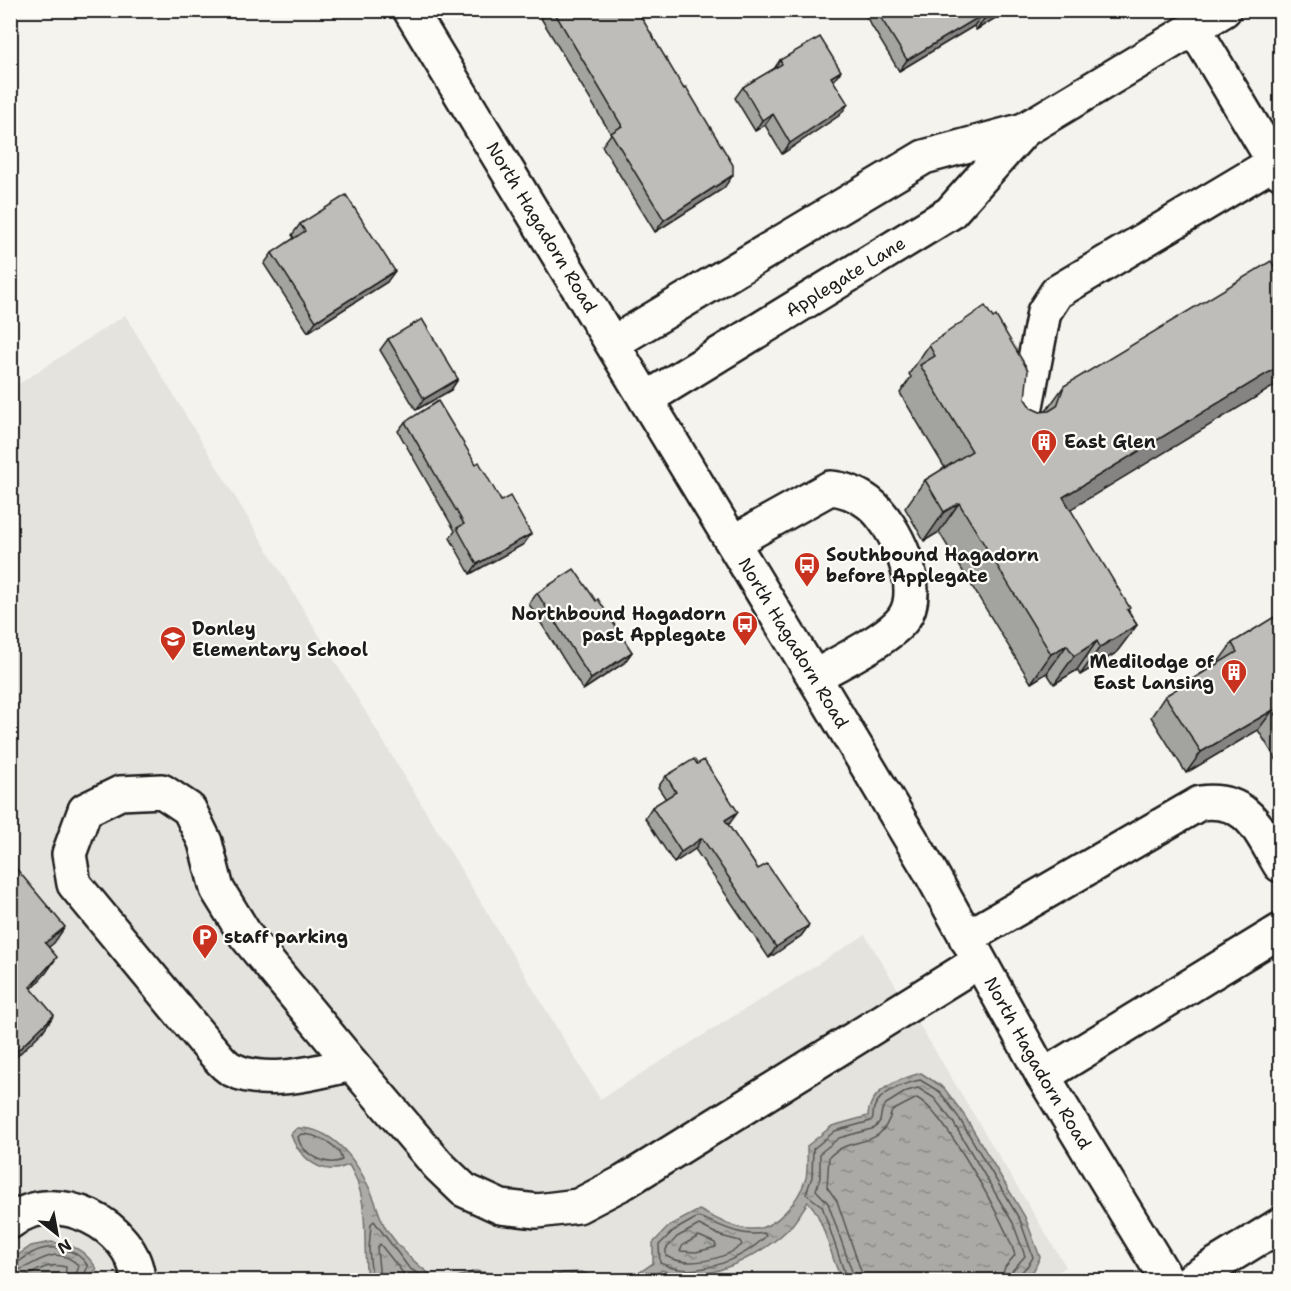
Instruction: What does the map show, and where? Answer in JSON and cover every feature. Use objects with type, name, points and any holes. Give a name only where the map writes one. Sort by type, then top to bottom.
[{"type":"street","name":"North Hagadorn Road","points":[[410,10],[930,871],[1043,1076],[1167,1281]]},
{"type":"street","name":"Applegate Lane","points":[[613,343],[924,157],[1024,130],[1224,10]]},
{"type":"street","points":[[1023,422],[1044,312],[1057,292],[1278,167],[1194,28]]},
{"type":"street","name":"Applegate Lane","points":[[646,399],[950,213],[1024,130]]},
{"type":"street","points":[[733,542],[830,488],[843,489],[870,503],[885,522],[904,556],[911,577],[911,602],[905,617],[894,629],[814,677]]},
{"type":"street","points":[[352,1064],[313,1073],[261,1077],[230,1069],[208,1046],[74,884],[69,854],[85,810],[120,793],[162,791],[189,809],[205,842],[217,889],[240,927],[438,1165],[464,1190],[501,1207],[537,1212],[578,1206],[624,1182],[972,950],[1200,803],[1229,804],[1243,811],[1253,820],[1281,866]]},
{"type":"street","points":[[1043,1076],[1281,931]]},
{"type":"street","points":[[10,1222],[41,1209],[67,1208],[92,1217],[114,1234],[130,1255],[138,1281]]},
{"type":"street","points":[[1191,1281],[1281,1225]]},
{"type":"shaded area","name":"Donley Elementary School","points":[[125,315],[600,1099],[865,935],[1066,1267],[1045,1280],[11,1280],[11,389]]},
{"type":"water","points":[[921,1073],[944,1088],[964,1115],[1025,1217],[1040,1257],[1034,1270],[1021,1280],[842,1280],[818,1216],[808,1202],[781,1236],[732,1266],[695,1275],[677,1275],[662,1270],[646,1280],[629,1280],[653,1263],[653,1243],[669,1226],[699,1210],[737,1227],[751,1229],[769,1225],[778,1219],[803,1187],[807,1174],[807,1146],[832,1126],[868,1116],[870,1107],[879,1093],[895,1082]]},
{"type":"water","points":[[297,1128],[311,1129],[323,1134],[344,1149],[360,1170],[384,1225],[392,1237],[410,1258],[438,1280],[367,1280],[363,1206],[356,1178],[349,1165],[327,1169],[307,1159],[297,1147],[291,1134]]},
{"type":"water","points":[[51,1242],[78,1249],[97,1269],[85,1280],[11,1280],[11,1260],[31,1246]]},
{"type":"water","points":[[475,1271],[504,1275],[512,1280],[449,1280]]},
{"type":"water","points":[[582,1272],[599,1280],[540,1280],[563,1273]]},
{"type":"building","points":[[553,10],[637,10],[733,165],[733,175],[664,220],[611,133],[622,126]]},
{"type":"building","points":[[876,10],[998,10],[984,19],[982,15],[907,60]]},
{"type":"building","points":[[820,37],[841,71],[831,77],[848,104],[790,143],[773,114],[762,120],[743,87],[782,64],[780,60]]},
{"type":"building","points":[[346,195],[395,271],[316,321],[272,253],[305,231],[300,224]]},
{"type":"building","name":"East Glen","points":[[1271,261],[1281,276],[1281,365],[1063,497],[1130,608],[1127,610],[1137,625],[1100,647],[1097,641],[1074,656],[1067,645],[1051,654],[959,503],[944,512],[925,480],[972,451],[920,365],[935,356],[929,345],[985,306],[993,318],[996,316],[1028,370],[1025,399],[1031,408],[1040,412],[1049,411],[1057,406],[1064,386]]},
{"type":"building","points":[[422,319],[458,379],[424,399],[388,339]]},
{"type":"building","points":[[438,401],[476,464],[479,462],[501,501],[510,496],[531,534],[477,564],[457,528],[464,524],[405,422]]},
{"type":"building","points":[[574,569],[596,601],[598,599],[632,652],[591,679],[537,593]]},
{"type":"building","name":"Medilodge of East Lansing","points":[[1281,613],[1281,722],[1273,710],[1201,752],[1165,696],[1237,652],[1232,643]]},
{"type":"building","points":[[694,759],[697,764],[704,760],[738,812],[725,820],[758,869],[767,864],[809,925],[776,947],[702,838],[681,852],[652,807],[676,792],[666,776]]},
{"type":"building","points":[[10,861],[65,927],[45,943],[57,957],[30,987],[54,1015],[10,1058]]},
{"type":"place","name":"East Glen","points":[[1044,465]]},
{"type":"place","name":"Southbound Hagadorn before Applegate","points":[[807,588]]},
{"type":"place","name":"Northbound Hagadorn past Applegate","points":[[745,647]]},
{"type":"place","name":"Donley Elementary School","points":[[173,662]]},
{"type":"place","name":"Medilodge of East Lansing","points":[[1234,695]]},
{"type":"place","name":"staff parking","points":[[205,960]]}]
